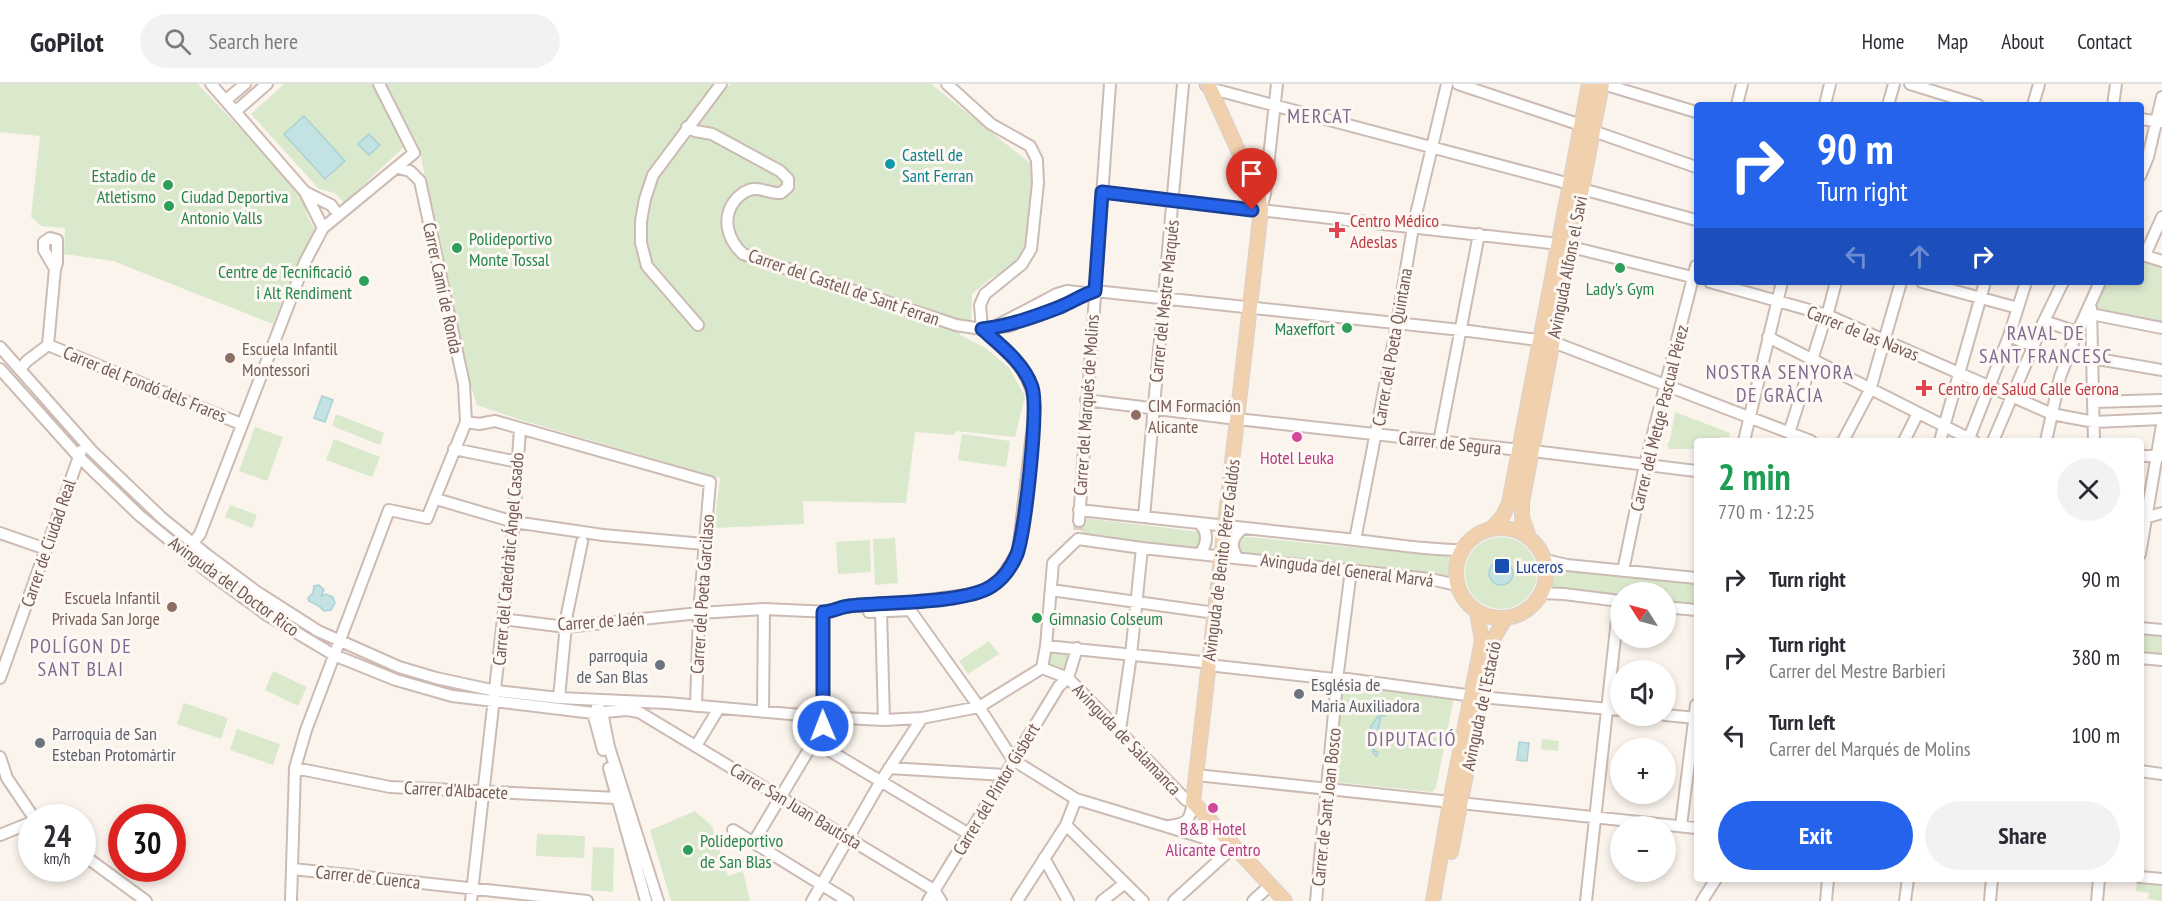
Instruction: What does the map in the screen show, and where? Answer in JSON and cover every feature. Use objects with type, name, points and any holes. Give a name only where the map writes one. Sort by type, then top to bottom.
[{"type":"main road","name":"Avinguda Alfons el Savi","points":[[1587,128],[1589,84]]},
{"type":"main road","name":"Avinguda Alfons el Savi","points":[[1529,537],[1522,517],[1526,451],[1587,128],[1602,84]]},
{"type":"main road","name":"Avinguda de Benito Pérez Galdós","points":[[1190,804],[1207,661],[1212,555],[1221,527],[1257,210],[1205,85]]},
{"type":"main road","name":"Avinguda Alfons el Savi","points":[[1493,527],[1503,516],[1509,503],[1526,451],[1523,432],[1547,341]]},
{"type":"main road","points":[[1493,527],[1507,527],[1521,531],[1529,537],[1540,549],[1545,560],[1546,577],[1541,593],[1527,609],[1505,619],[1496,620],[1477,612],[1466,602],[1457,585],[1455,568],[1461,550],[1477,534],[1493,527]]},
{"type":"main road","name":"Avinguda de Benito Pérez Galdós","points":[[1190,804],[1196,775],[1207,661],[1212,555]]},
{"type":"main road","name":"Avinguda de l'Estació","points":[[1433,901],[1476,696],[1482,641],[1477,612]]},
{"type":"main road","name":"Avinguda de l'Estació","points":[[1476,696],[1492,641],[1505,619]]},
{"type":"main road","name":"Avinguda de l'Estació","points":[[1442,901],[1455,803]]},
{"type":"main road","name":"Avinguda de Salamanca","points":[[1190,804],[1225,847],[1275,901]]},
{"type":"main road","name":"Avinguda de Salamanca","points":[[1190,804],[1285,901]]},
{"type":"street","points":[[211,84],[305,192],[324,228]]},
{"type":"street","points":[[226,100],[245,84]]},
{"type":"street","points":[[236,111],[267,84]]},
{"type":"street","points":[[193,543],[200,534],[305,262],[324,228],[414,153],[379,84]]},
{"type":"street","points":[[827,612],[842,607],[912,602],[979,593],[1002,579],[1014,561],[1021,532],[1035,407],[1034,395],[1029,380],[1019,364],[982,329],[980,305],[985,294],[1022,264],[1031,249],[1038,183],[1037,160],[1030,146],[991,124],[947,84]]},
{"type":"street","name":"Carrer del Marqués de Molins","points":[[1078,525],[1090,292],[1102,192],[1110,84]]},
{"type":"street","name":"Carrer del Mestre Marqués","points":[[1144,518],[1183,84]]},
{"type":"street","points":[[1257,210],[1265,194],[1277,84]]},
{"type":"street","name":"Carrer del Poeta Quintana","points":[[1355,540],[1397,324],[1413,226],[1447,84]]},
{"type":"street","points":[[1458,84],[1694,165]]},
{"type":"street","points":[[1602,84],[1694,111]]},
{"type":"street","points":[[1738,102],[1742,84]]},
{"type":"street","points":[[1826,102],[1830,84]]},
{"type":"street","points":[[1889,102],[1894,84]]},
{"type":"street","points":[[1910,84],[1942,100]]},
{"type":"street","points":[[2034,102],[2039,84]]},
{"type":"street","points":[[2113,102],[2116,84]]},
{"type":"street","points":[[1205,85],[1694,219]]},
{"type":"street","points":[[698,326],[647,266],[641,243],[642,210],[648,186],[661,163],[718,86]]},
{"type":"street","points":[[2144,166],[2159,122],[2162,97]]},
{"type":"street","points":[[702,109],[703,120],[712,134]]},
{"type":"street","points":[[2144,120],[2159,122]]},
{"type":"street","name":"Carrer del Castell de Sant Ferran","points":[[687,127],[695,132],[712,134],[780,171],[788,179],[788,187],[781,193],[750,190],[739,196],[730,208],[726,223],[728,231],[731,240],[743,254],[840,285],[927,317],[982,329]]},
{"type":"street","name":"Carrer Camí de Ronda","points":[[398,168],[410,171],[420,181],[464,384],[466,422]]},
{"type":"street","points":[[305,192],[331,205],[339,214]]},
{"type":"street","points":[[1102,192],[1413,226],[1565,246],[1694,278]]},
{"type":"street","points":[[2144,253],[2162,217]]},
{"type":"street","points":[[1439,442],[1479,234]]},
{"type":"street","points":[[2144,255],[2162,261]]},
{"type":"street","points":[[20,369],[48,345],[55,269]]},
{"type":"street","name":"Carrer del Metge Pascual Pérez","points":[[1623,571],[1645,465],[1694,282]]},
{"type":"street","name":"Carrer de las Navas","points":[[1721,285],[1827,315],[2052,414],[2094,422],[2162,419]]},
{"type":"street","points":[[1745,438],[1781,285]]},
{"type":"street","points":[[1789,433],[1835,285]]},
{"type":"street","points":[[1846,438],[1870,390],[1900,285]]},
{"type":"street","points":[[1933,285],[2018,308]]},
{"type":"street","points":[[1941,438],[1984,285]]},
{"type":"street","points":[[1971,438],[2009,336],[2025,285]]},
{"type":"street","points":[[1994,438],[2062,285]]},
{"type":"street","points":[[2047,438],[2060,377],[2077,332],[2091,309],[2099,285]]},
{"type":"street","points":[[982,329],[994,327],[1067,291],[1165,299],[1547,341],[1803,438]]},
{"type":"street","points":[[2091,309],[2162,328]]},
{"type":"street","points":[[2091,309],[2094,438]]},
{"type":"street","points":[[2044,321],[2077,332]]},
{"type":"street","points":[[2009,336],[2033,346]]},
{"type":"street","points":[[1768,338],[1966,438]]},
{"type":"street","name":"Carrer del Fondó dels Frares","points":[[48,345],[241,424]]},
{"type":"street","name":"Avinguda del Doctor Rico","points":[[0,347],[84,442],[123,482],[193,543],[257,592],[318,631],[399,667],[496,696]]},
{"type":"street","points":[[2092,358],[2162,370]]},
{"type":"street","name":"Avinguda del Doctor Rico","points":[[0,369],[79,457],[145,520],[207,571],[267,615],[334,655],[396,680],[452,696],[559,698],[596,708]]},
{"type":"street","name":"Carrer de Segura","points":[[1086,400],[1694,471]]},
{"type":"street","points":[[2094,402],[2162,400]]},
{"type":"street","points":[[1906,438],[1918,414]]},
{"type":"street","points":[[291,901],[296,768],[306,730],[389,510],[427,518],[466,422],[479,424],[495,421],[520,428]]},
{"type":"street","points":[[2144,518],[2159,456],[2162,425]]},
{"type":"street","name":"Carrer del Catedràtic Ángel Casado","points":[[471,901],[496,696],[502,620],[514,522],[520,428]]},
{"type":"street","name":"Carrer del Poeta Garcilaso","points":[[520,428],[710,482],[699,613],[696,706]]},
{"type":"street","name":"Carrer de Ciudad Real","points":[[0,678],[84,442]]},
{"type":"street","points":[[454,449],[518,462]]},
{"type":"street","points":[[436,499],[514,522],[603,535],[704,544]]},
{"type":"street","points":[[2144,518],[2162,513]]},
{"type":"street","name":"Avinguda del General Marvá","points":[[1078,525],[1144,518],[1432,550],[1461,550]]},
{"type":"street","name":"Avinguda del Doctor Rico","points":[[145,520],[156,524],[185,545],[193,543]]},
{"type":"street","points":[[1200,524],[1205,529],[1206,544],[1212,555]]},
{"type":"street","points":[[496,696],[596,708],[627,701],[884,720],[922,718],[979,707],[1042,668],[1053,563],[1078,525]]},
{"type":"street","name":"Avinguda del General Marvá","points":[[1078,525],[1142,548],[1430,579],[1457,585]]},
{"type":"street","name":"Avinguda del General Marvá","points":[[1237,557],[1232,543],[1236,534],[1242,529]]},
{"type":"street","points":[[0,533],[46,549]]},
{"type":"street","points":[[559,698],[566,627],[582,542]]},
{"type":"street","points":[[1120,730],[1131,654],[1142,548]]},
{"type":"street","points":[[1545,560],[1567,565],[1694,578]]},
{"type":"street","name":"Carrer de Sant Joan Bosco","points":[[1316,901],[1338,672],[1351,570]]},
{"type":"street","points":[[1051,590],[1208,612]]},
{"type":"street","points":[[1541,593],[1610,600]]},
{"type":"street","points":[[1676,608],[1694,610]]},
{"type":"street","points":[[763,712],[764,609]]},
{"type":"street","name":"Carrer de Jaén","points":[[502,620],[566,627],[699,613],[764,609],[827,612]]},
{"type":"street","points":[[827,612],[910,610],[979,707],[1013,760],[1076,799],[1225,847],[1174,901]]},
{"type":"street","points":[[880,611],[884,720]]},
{"type":"street","points":[[753,843],[823,726],[827,612]]},
{"type":"street","points":[[2144,628],[2162,630]]},
{"type":"street","points":[[1046,646],[1207,661],[1339,680],[1347,679],[1476,696],[1610,708]]},
{"type":"street","points":[[1042,668],[1068,678],[1077,648]]},
{"type":"street","points":[[1586,901],[1614,648]]},
{"type":"street","points":[[2144,658],[2162,660]]},
{"type":"street","name":"Avinguda de Salamanca","points":[[1068,678],[1190,804]]},
{"type":"street","name":"Carrer del Pintor Gisbert","points":[[928,901],[1059,686],[1068,678]]},
{"type":"street","points":[[657,723],[658,711],[667,703]]},
{"type":"street","points":[[596,708],[617,798],[646,901]]},
{"type":"street","points":[[596,708],[658,901]]},
{"type":"street","name":"Carrer San Juan Bautista","points":[[596,708],[639,712],[934,890]]},
{"type":"street","points":[[696,746],[719,708]]},
{"type":"street","points":[[1676,715],[1694,718]]},
{"type":"street","points":[[812,901],[881,781],[922,718]]},
{"type":"street","points":[[1681,826],[1694,732]]},
{"type":"street","points":[[815,742],[969,834]]},
{"type":"street","points":[[0,757],[7,778],[25,804]]},
{"type":"street","name":"Carrer d'Albacete","points":[[296,768],[390,787],[617,798]]},
{"type":"street","points":[[890,768],[1005,775]]},
{"type":"street","points":[[2144,772],[2162,774]]},
{"type":"street","points":[[1196,775],[1694,828]]},
{"type":"street","points":[[1017,901],[1066,825],[1076,799]]},
{"type":"street","points":[[1166,827],[1180,825],[1186,821],[1190,804]]},
{"type":"street","points":[[1066,825],[1143,901]]},
{"type":"street","points":[[0,835],[18,828]]},
{"type":"street","points":[[733,830],[848,901]]},
{"type":"street","points":[[1044,858],[1068,901]]},
{"type":"street","points":[[96,864],[146,901]]},
{"type":"street","name":"Carrer de Cuenca","points":[[293,869],[587,901]]},
{"type":"street","points":[[2144,877],[2162,879]]},
{"type":"street","points":[[1702,901],[1714,882]]},
{"type":"street","points":[[1827,901],[1828,882]]},
{"type":"street","points":[[1905,901],[1908,882]]},
{"type":"street","points":[[1990,901],[1992,882]]},
{"type":"street","points":[[2097,901],[2099,882]]},
{"type":"street","points":[[1102,901],[1124,884]]},
{"type":"street","points":[[934,890],[941,901]]},
{"type":"street","points":[[1253,901],[1265,890]]},
{"type":"green space","name":"Estadio de Atletismo","points":[[0,84],[198,84],[304,196],[307,216],[316,231],[299,259],[273,324],[113,261],[64,254],[65,228],[41,226],[31,217],[40,136],[0,132]]},
{"type":"green space","points":[[284,84],[372,84],[405,146],[344,203],[335,193],[319,189],[251,114]]},
{"type":"green space","points":[[386,84],[712,84],[724,89],[731,84],[931,84],[1030,163],[1033,183],[1026,244],[1015,264],[990,279],[972,294],[971,328],[962,326],[960,335],[987,349],[1009,368],[1025,396],[1015,437],[956,431],[954,435],[915,432],[906,503],[803,501],[804,524],[714,528],[720,478],[477,405],[449,301],[419,146]]},
{"type":"green space","points":[[2144,261],[2162,267],[2162,322],[2101,311],[2097,308],[2105,285],[2144,285]]},
{"type":"green space","points":[[1675,412],[1730,433],[1729,437],[1694,438],[1694,449],[1670,449],[1667,445]]},
{"type":"green space","points":[[336,414],[384,433],[380,445],[332,426]]},
{"type":"green space","points":[[255,427],[283,437],[267,481],[239,471]]},
{"type":"green space","points":[[962,434],[1010,441],[1006,467],[958,460]]},
{"type":"green space","points":[[334,439],[380,457],[372,477],[326,460]]},
{"type":"green space","points":[[230,505],[257,515],[252,528],[225,517]]},
{"type":"green space","points":[[1084,518],[1200,532],[1198,548],[1082,535]]},
{"type":"green space","points":[[1238,536],[1453,557],[1448,576],[1237,553]]},
{"type":"green space","points":[[1501,537],[1515,540],[1527,547],[1534,559],[1537,573],[1534,587],[1527,599],[1515,606],[1501,609],[1487,606],[1475,599],[1468,587],[1465,573],[1468,559],[1475,547],[1487,540]]},
{"type":"green space","points":[[895,538],[898,583],[875,585],[873,539]]},
{"type":"green space","points":[[870,540],[871,572],[838,574],[836,542]]},
{"type":"green space","points":[[1555,569],[1694,584],[1694,604],[1676,601],[1676,582],[1610,582],[1610,595],[1552,589],[1549,578]]},
{"type":"green space","points":[[2144,633],[2162,635],[2162,655],[2144,653]]},
{"type":"green space","points":[[989,641],[999,654],[968,674],[959,661]]},
{"type":"green space","points":[[1049,648],[1072,650],[1064,671],[1047,664]]},
{"type":"green space","points":[[273,671],[307,687],[298,706],[265,690]]},
{"type":"green space","points":[[1347,686],[1450,698],[1453,702],[1436,788],[1432,792],[1335,782],[1332,778],[1342,690]]},
{"type":"green space","points":[[184,703],[228,718],[221,739],[177,724]]},
{"type":"green space","points":[[237,729],[280,744],[273,765],[230,750]]},
{"type":"green space","points":[[1542,739],[1559,741],[1558,751],[1541,749]]},
{"type":"green space","name":"Polideportivo de San Blas","points":[[695,811],[712,826],[728,876],[743,871],[750,901],[671,901],[650,830]]},
{"type":"green space","points":[[537,834],[585,836],[584,858],[536,856]]},
{"type":"green space","points":[[593,847],[614,848],[613,892],[591,890]]},
{"type":"green space","points":[[2137,882],[2162,886],[2162,901],[2148,899],[2149,893],[2136,891]]},
{"type":"water","points":[[304,116],[345,161],[325,179],[284,134]]},
{"type":"water","points":[[369,134],[380,145],[369,155],[358,144]]},
{"type":"water","points":[[322,396],[333,400],[325,422],[314,418]]},
{"type":"water","points":[[1501,561],[1510,564],[1513,573],[1510,582],[1501,585],[1492,582],[1489,573],[1492,564]]},
{"type":"water","points":[[319,585],[324,590],[321,596],[326,594],[333,597],[335,603],[331,610],[324,611],[309,601],[308,598],[313,593],[314,586]]},
{"type":"water","points":[[1382,711],[1386,711],[1385,716],[1381,715],[1374,751],[1378,752],[1377,756],[1374,754],[1368,737],[1371,726]]},
{"type":"water","points":[[1519,742],[1529,743],[1527,761],[1517,760]]},
{"type":"tunnel","points":[[1078,530],[1079,521]]},
{"type":"place","name":"Castell de Sant Ferran","points":[[890,164]]},
{"type":"place","name":"Estadio de Atletismo","points":[[168,185]]},
{"type":"place","name":"Ciudad Deportiva Antonio Valls","points":[[169,206]]},
{"type":"place","name":"Centro Médico Adeslas","points":[[1337,230]]},
{"type":"place","name":"Polideportivo Monte Tossal","points":[[457,248]]},
{"type":"place","name":"Lady's Gym","points":[[1620,268]]},
{"type":"place","name":"Centre de Tecnificació i Alt Rendiment","points":[[364,281]]},
{"type":"place","name":"Maxeffort","points":[[1347,328]]},
{"type":"place","name":"Escuela Infantil Montessori","points":[[230,358]]},
{"type":"place","name":"Centro de Salud Calle Gerona","points":[[1924,388]]},
{"type":"place","name":"CIM Formación Alicante","points":[[1136,415]]},
{"type":"place","name":"Hotel Leuka","points":[[1297,437]]},
{"type":"place","name":"Luceros","points":[[1502,566]]},
{"type":"place","name":"Escuela Infantil Privada San Jorge","points":[[172,607]]},
{"type":"place","name":"Gimnasio Colseum","points":[[1037,618]]},
{"type":"place","name":"parroquia de San Blas","points":[[660,665]]},
{"type":"place","name":"Església de Maria Auxiliadora","points":[[1299,694]]},
{"type":"place","name":"Parroquia de San Esteban Protomártir","points":[[40,743]]},
{"type":"place","name":"B&B Hotel Alicante Centro","points":[[1213,808]]},
{"type":"place","name":"Polideportivo de San Blas","points":[[688,850]]},
{"type":"district","name":"MERCAT","points":[[1320,116]]},
{"type":"district","name":"RAVAL DE SANT FRANCESC","points":[[2046,344]]},
{"type":"district","name":"NOSTRA SENYORA DE GRÀCIA","points":[[1780,384]]},
{"type":"district","name":"POLÍGON DE SANT BLAI","points":[[81,658]]},
{"type":"district","name":"DIPUTACIÓ","points":[[1412,739]]},
{"type":"route","points":[[823,726],[823,612],[831,612],[842,607],[912,602],[979,593],[1002,579],[1014,561],[1021,532],[1035,407],[1034,395],[1029,380],[1019,364],[982,329],[1009,326],[1063,306],[1086,293],[1095,291],[1102,192],[1252,210]]}]
